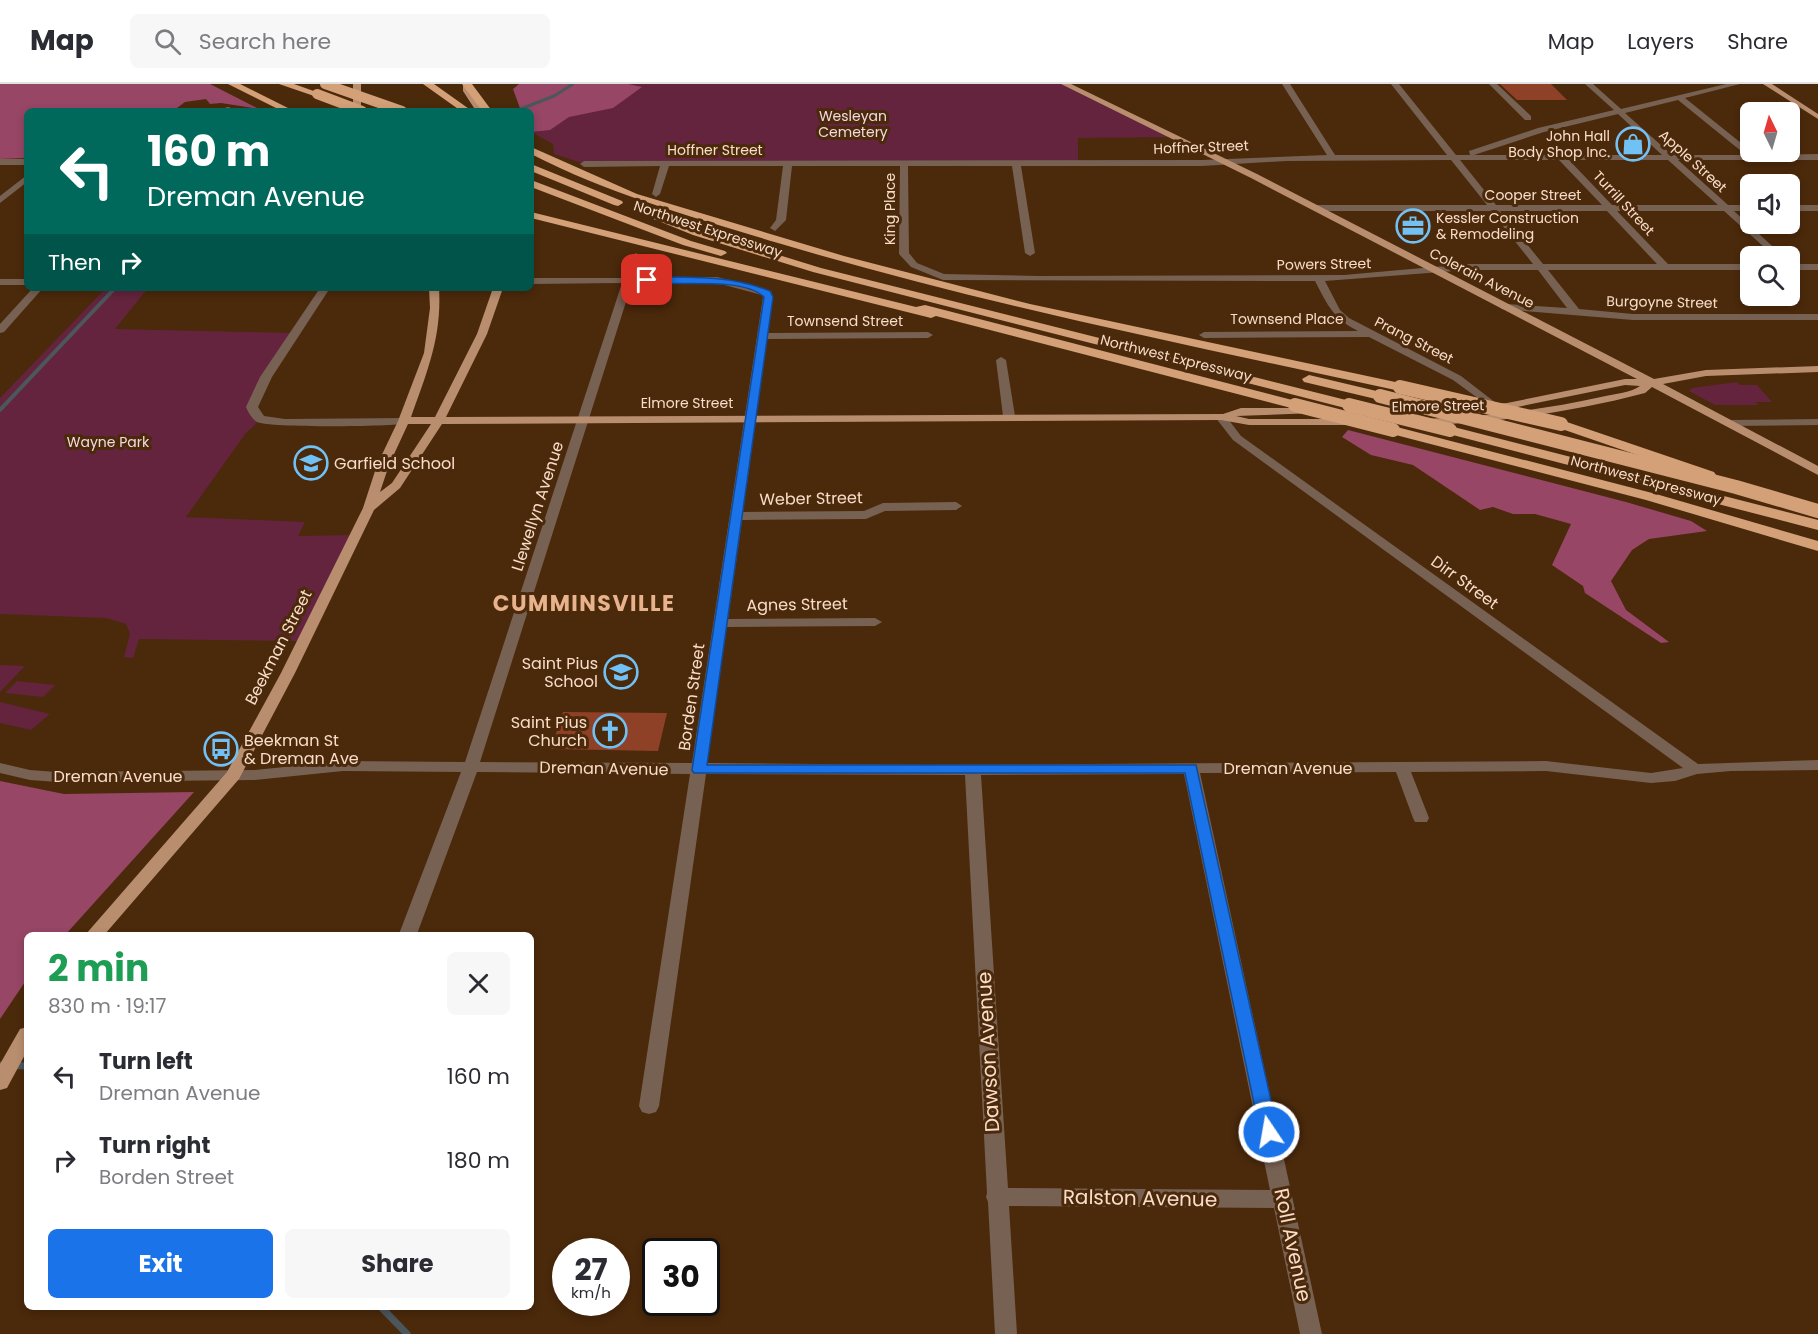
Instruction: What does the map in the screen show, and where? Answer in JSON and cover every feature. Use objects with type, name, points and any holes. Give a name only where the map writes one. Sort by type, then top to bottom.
[{"type":"highway","points":[[233,84],[283,108]]},
{"type":"highway","points":[[284,84],[354,108]]},
{"type":"highway","points":[[325,84],[393,108]]},
{"type":"highway","points":[[428,84],[462,108]]},
{"type":"highway","points":[[467,84],[485,108]]},
{"type":"highway","points":[[534,152],[560,165],[642,199],[840,258],[1029,307],[1561,424],[1818,512]]},
{"type":"highway","name":"Northwest Expressway","points":[[534,168],[697,233],[817,270],[1818,525]]},
{"type":"highway","name":"Northwest Expressway","points":[[534,184],[687,243],[1011,333],[1651,497],[1818,546]]},
{"type":"highway","points":[[534,216],[1011,333]]},
{"type":"highway","points":[[920,296],[1055,322],[1380,396],[1736,487],[1818,512]]},
{"type":"highway","points":[[1130,328],[1332,385]]},
{"type":"main road","points":[[357,84],[359,108]]},
{"type":"main road","points":[[467,84],[467,91],[478,108]]},
{"type":"main road","name":"Colerain Avenue","points":[[1070,84],[1316,208],[1818,471]]},
{"type":"main road","points":[[1767,84],[1818,117]]},
{"type":"main road","name":"Beekman Street","points":[[97,932],[233,775],[308,634],[369,508],[383,465],[404,421],[429,353],[435,308],[434,291]]},
{"type":"main road","name":"Beekman Street","points":[[369,508],[396,485],[440,420],[482,334],[497,291]]},
{"type":"main road","name":"Elmore Street","points":[[1221,417],[1241,411],[1399,411],[1494,407],[1529,403],[1625,382],[1650,382],[1706,373],[1818,369]]},
{"type":"main road","name":"Elmore Street","points":[[404,421],[752,417],[1221,417],[1249,422],[1452,422],[1507,418],[1564,409],[1641,392],[1650,382]]},
{"type":"main road","points":[[0,1082],[24,1039]]},
{"type":"street","points":[[1286,84],[1332,158]]},
{"type":"street","points":[[1395,84],[1576,312]]},
{"type":"street","points":[[1493,84],[1528,118]]},
{"type":"street","name":"Apple Street","points":[[1590,84],[1768,246]]},
{"type":"street","points":[[1454,157],[1541,130],[1736,84]]},
{"type":"street","points":[[1678,97],[1740,146]]},
{"type":"street","name":"Hoffner Street","points":[[585,164],[1202,163],[1332,158],[1740,157]]},
{"type":"street","name":"Hoffner Street","points":[[1800,157],[1818,157]]},
{"type":"street","name":"Turrill Street","points":[[1562,158],[1665,267]]},
{"type":"street","points":[[0,162],[24,162]]},
{"type":"street","points":[[1016,163],[1030,253]]},
{"type":"street","points":[[656,194],[665,164]]},
{"type":"street","points":[[775,228],[781,220],[788,164]]},
{"type":"street","name":"King Place","points":[[904,164],[904,254]]},
{"type":"street","points":[[0,200],[24,180]]},
{"type":"street","name":"Cooper Street","points":[[1316,208],[1740,208]]},
{"type":"street","points":[[1800,208],[1818,208]]},
{"type":"street","name":"Powers Street","points":[[904,254],[906,259],[926,270],[955,278],[1319,279],[1480,267],[1740,267]]},
{"type":"street","name":"Llewellyn Avenue","points":[[409,932],[471,766],[636,256]]},
{"type":"street","points":[[1466,287],[1460,278],[1462,273],[1480,267]]},
{"type":"street","points":[[1800,267],[1818,267]]},
{"type":"street","name":"Prang Street","points":[[1319,279],[1341,317],[1457,378],[1507,418]]},
{"type":"street","points":[[534,280],[627,280]]},
{"type":"street","name":"Borden Street","points":[[627,280],[717,280],[767,293],[768,297],[649,1106]]},
{"type":"street","points":[[0,282],[24,282]]},
{"type":"street","points":[[0,330],[35,291]]},
{"type":"street","name":"Elmore Street","points":[[323,291],[259,389],[252,407],[255,415],[261,419],[285,422],[404,421]]},
{"type":"street","name":"Burgoyne Street","points":[[1505,307],[1633,317],[1818,317]]},
{"type":"street","name":"Townsend Place","points":[[1204,334],[1370,334]]},
{"type":"street","name":"Townsend Street","points":[[763,336],[928,335]]},
{"type":"street","points":[[1001,360],[1009,417]]},
{"type":"street","name":"Dirr Street","points":[[1221,417],[1237,438],[1695,769]]},
{"type":"street","points":[[1730,423],[1818,422]]},
{"type":"street","name":"Weber Street","points":[[737,516],[866,515],[883,507],[956,506]]},
{"type":"street","name":"Agnes Street","points":[[720,623],[874,622]]},
{"type":"street","name":"Dreman Avenue","points":[[0,768],[30,775],[57,777],[233,775],[343,766],[973,770],[1546,766],[1651,778],[1675,776],[1695,769],[1731,766],[1818,765]]},
{"type":"street","name":"Roll Avenue","points":[[1191,768],[1311,1334]]},
{"type":"street","points":[[1402,768],[1421,818]]},
{"type":"street","name":"Dawson Avenue","points":[[973,770],[996,1197],[1006,1334]]},
{"type":"street","name":"Ralston Avenue","points":[[996,1197],[1283,1199]]},
{"type":"green space","name":"Wesleyan Cemetery","points":[[581,84],[1065,84],[1175,137],[1078,138],[1078,163],[585,164],[554,154],[553,144],[534,134],[534,116]]},
{"type":"green space","name":"Wayne Park","points":[[103,291],[146,291],[115,329],[295,333],[252,407],[261,419],[246,433],[186,517],[305,522],[298,536],[355,535],[304,641],[139,639],[133,658],[124,657],[130,634],[126,624],[106,618],[0,614],[0,398]]},
{"type":"green space","points":[[1737,382],[1740,385],[1757,385],[1772,402],[1756,402],[1758,405],[1715,405],[1689,391],[1692,388]]},
{"type":"green space","points":[[0,665],[25,666],[0,692]]},
{"type":"green space","points":[[17,681],[55,685],[43,697],[5,693]]},
{"type":"green space","points":[[0,702],[50,714],[31,730],[0,723]]},
{"type":"shaded area","points":[[0,84],[210,84],[257,108],[221,103],[210,104],[206,99],[185,102],[177,108],[24,108],[24,158],[0,159]]},
{"type":"shaded area","points":[[519,84],[628,84],[642,87],[613,108],[569,117],[550,130],[534,132],[534,108],[520,108],[513,89]]},
{"type":"shaded area","points":[[1348,430],[1626,502],[1691,521],[1707,531],[1649,539],[1632,550],[1611,581],[1626,610],[1669,642],[1661,643],[1585,593],[1583,586],[1552,565],[1571,524],[1535,514],[1513,514],[1493,507],[1480,510],[1413,465],[1371,455],[1342,437]]},
{"type":"shaded area","points":[[0,781],[64,794],[194,792],[68,932],[24,932],[24,983],[0,1019]]},
{"type":"building","points":[[1500,84],[1551,84],[1567,100],[1517,100]]},
{"type":"building","name":"Saint Pius Church","points":[[563,712],[667,713],[658,751],[551,749]]},
{"type":"waterway","points":[[523,108],[554,96],[573,84]]},
{"type":"waterway","points":[[0,410],[112,291]]},
{"type":"waterway","points":[[0,1065],[24,1066]]},
{"type":"waterway","points":[[384,1310],[407,1334]]},
{"type":"place","name":"John Hall Body Shop Inc.","points":[[1633,144]]},
{"type":"place","name":"Kessler Construction & Remodeling","points":[[1413,226]]},
{"type":"place","name":"Garfield School","points":[[311,463]]},
{"type":"place","name":"Saint Pius School","points":[[621,672]]},
{"type":"place","name":"Saint Pius Church","points":[[610,731]]},
{"type":"place","name":"Beekman St & Dreman Ave","points":[[221,749]]},
{"type":"district","name":"CUMMINSVILLE","points":[[584,603]]},
{"type":"route","points":[[647,280],[717,280],[758,289],[767,293],[768,297],[699,770],[1191,768],[1269,1132]]}]
